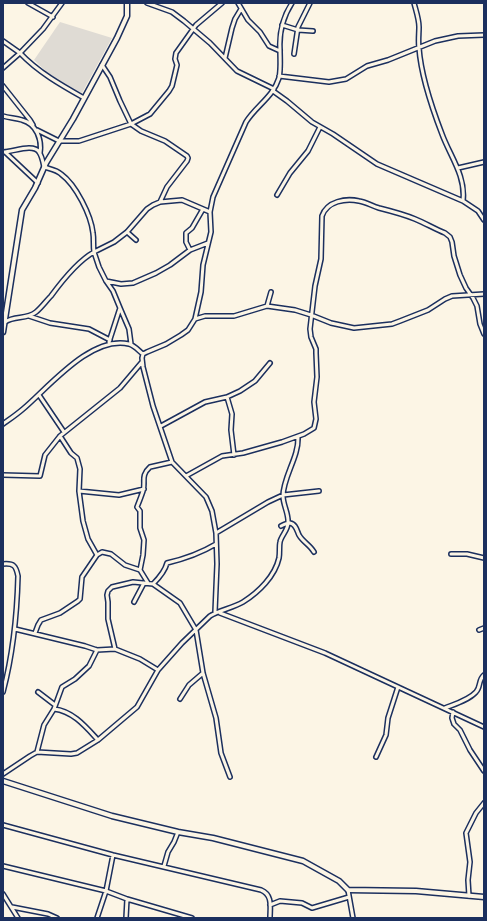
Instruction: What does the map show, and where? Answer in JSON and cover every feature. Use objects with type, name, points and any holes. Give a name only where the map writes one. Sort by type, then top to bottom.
[{"type":"street","points":[[30,3],[53,17]]},
{"type":"street","points":[[3,68],[20,53],[53,17],[62,3]]},
{"type":"street","points":[[3,332],[21,214],[38,183],[44,167],[73,119],[123,26],[127,16],[127,3]]},
{"type":"street","points":[[147,3],[163,8]]},
{"type":"street","points":[[157,3],[178,17],[210,43],[237,71],[274,90],[312,122],[386,169],[463,201],[478,211],[484,220]]},
{"type":"street","points":[[3,116],[25,121],[37,130],[60,141],[79,141],[131,124],[150,114],[169,92],[177,65],[175,58],[176,53],[193,29],[210,12],[222,3]]},
{"type":"street","points":[[238,3],[248,20],[260,32],[269,46],[280,51]]},
{"type":"street","points":[[3,475],[40,476],[45,455],[60,436],[120,388],[142,362],[144,354],[181,335],[188,330],[195,319],[199,301],[203,265],[211,228],[210,212],[217,186],[246,122],[251,114],[274,90],[279,76],[282,25],[292,3]]},
{"type":"street","points":[[294,54],[299,24],[310,3]]},
{"type":"street","points":[[414,3],[419,26],[418,48],[425,80],[442,136],[458,168],[464,193],[463,201]]},
{"type":"street","points":[[225,58],[232,28],[241,9]]},
{"type":"street","points":[[282,25],[298,30],[313,31]]},
{"type":"street","points":[[279,76],[329,82],[346,79],[367,66],[388,60],[444,38],[484,35]]},
{"type":"street","points":[[3,41],[60,85],[84,98]]},
{"type":"street","points":[[102,65],[110,76],[131,124],[141,131],[175,147],[184,153],[188,158],[167,187],[160,202]]},
{"type":"street","points":[[3,86],[34,127]]},
{"type":"street","points":[[277,195],[290,173],[308,151],[320,127]]},
{"type":"street","points":[[37,130],[40,141],[40,153],[44,167]]},
{"type":"street","points":[[4,152],[29,148],[37,150],[40,153]]},
{"type":"street","points":[[4,152],[38,183]]},
{"type":"street","points":[[458,168],[484,162]]},
{"type":"street","points":[[44,167],[62,175],[81,200],[85,208],[93,231],[94,252],[99,267],[113,291],[129,329],[131,344]]},
{"type":"street","points":[[4,322],[11,318],[24,318],[40,308],[79,264],[94,252],[114,242],[128,232],[152,205],[160,202],[182,200],[188,201],[210,212]]},
{"type":"street","points":[[186,476],[218,458],[243,453],[298,437],[313,429],[316,419],[314,402],[316,383],[316,350],[310,333],[315,286],[321,259],[322,216],[325,210],[339,201],[357,200],[365,202],[415,219],[446,233],[452,242],[454,256],[460,274],[474,298],[484,334]]},
{"type":"street","points":[[190,250],[186,242],[186,234],[192,228],[203,209]]},
{"type":"street","points":[[128,232],[136,240]]},
{"type":"street","points":[[106,281],[119,284],[134,283],[163,270],[190,250],[208,243]]},
{"type":"street","points":[[268,306],[271,292]]},
{"type":"street","points":[[195,319],[205,316],[234,316],[268,306],[295,310],[331,323],[351,328],[361,328],[396,323],[428,310],[452,296],[484,294]]},
{"type":"street","points":[[3,424],[22,410],[68,368],[83,357],[109,342],[120,308]]},
{"type":"street","points":[[29,316],[57,324],[89,329],[109,342],[131,344],[144,354]]},
{"type":"street","points":[[142,362],[153,406],[172,462],[206,497],[209,503],[216,533],[217,612]]},
{"type":"street","points":[[161,426],[205,402],[227,397],[251,384],[270,363]]},
{"type":"street","points":[[38,395],[64,432]]},
{"type":"street","points":[[227,397],[232,414],[231,430],[234,454]]},
{"type":"street","points":[[60,436],[71,453],[77,458],[80,469],[79,491],[85,530],[97,555]]},
{"type":"street","points":[[3,774],[37,752],[77,753],[98,740],[137,707],[158,670],[196,630],[217,612],[234,607],[244,602],[266,582],[279,560],[280,542],[288,523],[283,495],[286,480],[296,451],[298,437]]},
{"type":"street","points":[[146,583],[140,570],[144,540],[140,528],[140,511],[137,507],[144,489],[143,478],[148,468],[172,462]]},
{"type":"street","points":[[79,491],[120,495],[144,489]]},
{"type":"street","points":[[216,533],[262,505],[283,495],[319,491]]},
{"type":"street","points":[[281,526],[292,523],[300,537],[311,547],[314,552]]},
{"type":"street","points":[[153,584],[166,568],[167,563],[203,552],[216,544]]},
{"type":"street","points":[[35,633],[42,620],[60,613],[78,601],[80,598],[81,579],[100,552],[107,553],[125,565],[140,570]]},
{"type":"street","points":[[451,554],[467,554],[484,558]]},
{"type":"street","points":[[3,564],[11,564],[17,568],[18,581],[15,629],[3,692]]},
{"type":"street","points":[[115,649],[108,619],[107,593],[110,589],[115,586],[133,582],[153,584],[180,603],[196,630],[203,673],[214,710],[221,753],[230,777]]},
{"type":"street","points":[[134,602],[146,583]]},
{"type":"street","points":[[217,612],[325,653],[484,727]]},
{"type":"street","points":[[479,630],[484,628]]},
{"type":"street","points":[[15,629],[97,650],[115,649],[140,659],[158,670]]},
{"type":"street","points":[[37,752],[44,724],[55,707],[62,687],[75,679],[88,668],[97,650]]},
{"type":"street","points":[[180,699],[189,685],[203,673]]},
{"type":"street","points":[[445,708],[473,695],[478,690],[480,679],[484,676]]},
{"type":"street","points":[[376,756],[386,735],[388,718],[398,687]]},
{"type":"street","points":[[38,692],[55,707],[78,719],[98,740]]},
{"type":"street","points":[[453,712],[452,718],[454,724],[460,730],[470,750],[484,771]]},
{"type":"street","points":[[3,781],[112,816],[178,832],[213,838],[303,861],[339,881],[348,890],[353,918]]},
{"type":"street","points":[[469,896],[468,880],[470,862],[466,833],[476,813],[484,803]]},
{"type":"street","points":[[3,825],[113,855],[261,890],[268,894],[270,918]]},
{"type":"street","points":[[164,866],[168,852],[178,832]]},
{"type":"street","points":[[97,918],[106,891],[113,855]]},
{"type":"street","points":[[3,866],[106,891],[127,899],[192,918]]},
{"type":"street","points":[[348,890],[416,891],[484,897]]},
{"type":"street","points":[[3,894],[18,918]]},
{"type":"street","points":[[270,905],[280,901],[302,902],[312,908],[349,897]]},
{"type":"street","points":[[126,918],[127,899]]},
{"type":"street","points":[[12,907],[48,914],[57,918]]},
{"type":"shaded area","points":[[60,22],[112,38],[82,93],[54,79],[34,60]]}]
